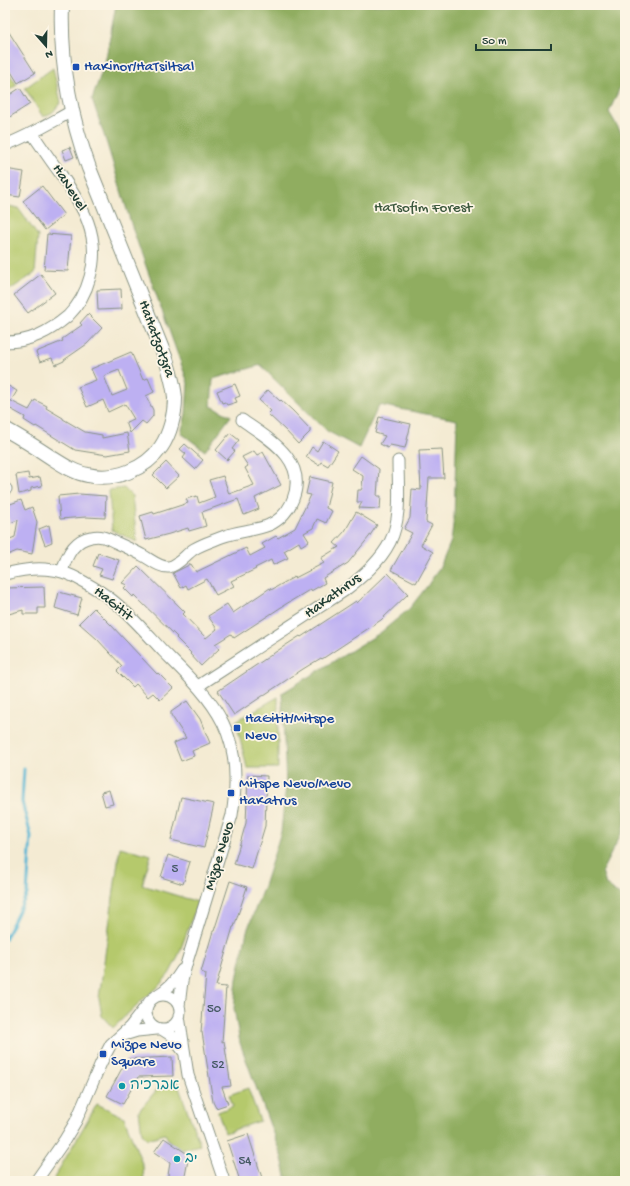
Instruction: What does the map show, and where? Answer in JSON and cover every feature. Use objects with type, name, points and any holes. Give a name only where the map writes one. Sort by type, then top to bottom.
[{"type":"street","name":"HaHatzotzra","points":[[5,429],[73,470],[86,475],[106,477],[131,471],[143,465],[161,448],[173,418],[175,399],[174,387],[166,359],[80,143],[66,81],[62,37],[62,5]]},
{"type":"street","points":[[5,145],[19,140],[72,111]]},
{"type":"street","name":"HaNevel","points":[[5,342],[17,342],[29,339],[48,331],[60,323],[74,310],[83,297],[93,268],[94,251],[92,234],[87,217],[71,189],[32,133]]},
{"type":"street","points":[[62,572],[65,559],[77,543],[84,539],[104,537],[159,565],[167,567],[174,566],[193,550],[207,543],[226,536],[269,525],[278,520],[292,501],[297,488],[296,474],[292,462],[274,442],[242,420]]},
{"type":"street","name":"HaKathrus","points":[[198,686],[344,591],[371,568],[390,542],[396,525],[398,506],[398,461]]},
{"type":"street","name":"HaGitit","points":[[5,574],[29,568],[44,569],[62,572],[95,588],[129,615],[198,686]]},
{"type":"street","name":"Mizpe Nevo","points":[[198,686],[223,723],[230,741],[233,757],[235,795],[227,834],[187,961],[182,981],[179,1011],[188,1075],[224,1181]]},
{"type":"street","name":"Mizpe Nevo","points":[[155,997],[170,986],[187,961]]},
{"type":"street","points":[[36,1181],[64,1141],[84,1103],[111,1044],[130,1027],[150,1000],[161,995],[172,998],[179,1011],[177,1022],[174,1025],[169,1028],[137,1031],[120,1036]]},
{"type":"street","points":[[147,1005],[145,1011],[148,1022],[152,1026],[160,1029]]},
{"type":"street","name":"Mizpe Nevo","points":[[160,1029],[171,1035],[185,1054]]},
{"type":"green space","name":"HaTsofim Forest","points":[[116,5],[625,5],[625,76],[609,112],[625,139],[625,823],[602,871],[606,885],[625,899],[625,1181],[287,1181],[282,1158],[240,1043],[234,1008],[237,979],[247,931],[265,883],[281,832],[286,786],[282,693],[380,633],[409,609],[428,585],[441,565],[451,541],[454,517],[457,420],[379,405],[359,448],[327,431],[261,365],[213,379],[211,406],[231,416],[205,451],[181,433],[186,414],[188,383],[133,230],[92,99],[105,63]]},
{"type":"green space","points":[[5,67],[17,85],[5,93]]},
{"type":"green space","points":[[53,68],[61,102],[53,112],[43,117],[25,88]]},
{"type":"green space","points":[[5,205],[18,208],[38,236],[35,273],[11,289],[5,289]]},
{"type":"green space","points":[[124,488],[132,496],[137,542],[112,530],[109,490]]},
{"type":"green space","points":[[278,697],[278,768],[247,768],[236,721]]},
{"type":"green space","points":[[120,847],[151,855],[142,885],[198,902],[177,959],[169,974],[156,989],[142,1000],[113,1028],[102,1016],[99,998]]},
{"type":"green space","points":[[177,1082],[200,1145],[181,1150],[169,1141],[165,1134],[147,1139],[142,1133],[139,1111],[159,1087]]},
{"type":"green space","points":[[248,1088],[260,1121],[225,1133],[218,1112],[233,1106],[229,1095]]},
{"type":"green space","points":[[97,1104],[124,1117],[143,1166],[144,1181],[56,1181],[54,1178]]},
{"type":"building","points":[[5,26],[35,73],[18,83],[5,62]]},
{"type":"building","points":[[20,88],[30,104],[5,120],[5,98]]},
{"type":"building","points":[[70,147],[74,157],[66,160],[62,150]]},
{"type":"building","points":[[5,169],[24,172],[20,197],[5,195]]},
{"type":"building","points":[[42,186],[64,215],[45,230],[23,201]]},
{"type":"building","points":[[47,234],[71,236],[68,271],[44,270]]},
{"type":"building","points":[[41,274],[55,293],[28,313],[14,295]]},
{"type":"building","points":[[121,289],[122,309],[98,310],[97,290]]},
{"type":"building","points":[[88,314],[102,328],[87,344],[64,361],[55,365],[52,358],[40,362],[36,352],[63,341],[62,339],[82,325],[80,323]]},
{"type":"building","points":[[131,352],[143,380],[148,378],[154,392],[146,396],[153,410],[153,416],[146,424],[142,421],[130,433],[126,422],[134,419],[125,404],[108,412],[103,400],[87,407],[78,387],[96,380],[91,369]],"holes":[[[119,370],[127,390],[112,396],[104,376]]]},
{"type":"building","points":[[5,384],[17,391],[11,401],[29,410],[35,400],[47,406],[46,408],[85,432],[102,435],[102,438],[127,433],[130,451],[107,455],[75,450],[24,420],[25,417],[7,407],[5,411]]},
{"type":"building","points":[[235,384],[240,396],[235,398],[237,402],[227,405],[225,402],[222,403],[217,391]]},
{"type":"building","points":[[268,390],[293,411],[310,429],[310,432],[298,444],[268,414],[271,411],[259,400]]},
{"type":"building","points":[[379,417],[411,424],[405,448],[390,445],[388,448],[380,444],[385,436],[375,433]]},
{"type":"building","points":[[230,433],[239,440],[232,449],[235,451],[227,460],[216,450]]},
{"type":"building","points":[[323,441],[338,451],[328,466],[321,462],[319,465],[306,457],[312,447],[317,451]]},
{"type":"building","points":[[185,444],[203,460],[195,469],[183,458],[186,454],[180,449]]},
{"type":"building","points":[[442,449],[444,478],[429,478],[426,522],[432,525],[421,545],[433,552],[416,583],[391,570],[412,533],[404,529],[410,518],[412,489],[421,490],[419,450]]},
{"type":"building","points":[[254,451],[257,455],[263,452],[281,485],[255,498],[259,509],[244,515],[238,499],[202,512],[206,526],[189,531],[188,528],[146,540],[140,516],[153,512],[154,514],[188,503],[186,499],[197,496],[199,503],[215,497],[209,480],[223,476],[229,494],[254,485],[245,468],[248,466],[242,457]]},
{"type":"building","points":[[361,456],[379,469],[377,496],[381,496],[380,509],[359,508],[362,502],[357,502],[358,490],[361,490],[362,488],[363,476],[352,469]]},
{"type":"building","points":[[166,462],[179,476],[166,488],[153,475]]},
{"type":"building","points":[[28,473],[29,479],[40,477],[42,486],[31,488],[31,491],[19,494],[16,475]]},
{"type":"building","points":[[310,477],[332,482],[326,508],[332,511],[326,523],[317,519],[313,528],[304,533],[309,541],[301,546],[299,542],[284,551],[288,558],[273,565],[271,560],[231,581],[234,586],[216,595],[207,579],[188,589],[186,585],[181,588],[173,573],[191,564],[196,572],[246,548],[250,556],[265,548],[262,544],[276,536],[278,538],[295,528],[311,495],[306,494]]},
{"type":"building","points":[[79,494],[106,496],[105,518],[86,517],[60,519],[58,496]]},
{"type":"building","points":[[21,500],[25,510],[32,507],[37,522],[32,554],[17,551],[5,556],[5,541],[15,537],[18,520],[10,523],[5,506]]},
{"type":"building","points":[[356,512],[377,525],[348,563],[323,578],[325,583],[311,591],[311,589],[286,604],[234,638],[231,634],[215,644],[220,648],[201,666],[176,638],[177,637],[134,595],[133,597],[124,588],[127,585],[122,583],[138,566],[185,612],[183,614],[206,638],[217,629],[208,616],[227,604],[233,613],[270,588],[271,590],[324,563],[321,558],[339,547],[334,543],[345,531]]},
{"type":"building","points":[[49,525],[52,542],[45,545],[39,529]]},
{"type":"building","points":[[98,553],[119,560],[112,579],[99,575],[102,569],[93,566]]},
{"type":"building","points":[[388,573],[408,594],[381,620],[234,715],[218,691],[300,636],[301,637],[356,601],[357,603]]},
{"type":"building","points":[[44,587],[45,608],[38,608],[38,614],[23,614],[23,610],[5,615],[5,588]]},
{"type":"building","points":[[59,592],[82,598],[77,615],[55,608]]},
{"type":"building","points":[[94,608],[157,674],[158,673],[173,688],[160,700],[153,693],[148,697],[136,684],[133,687],[117,671],[122,666],[97,639],[79,623]]},
{"type":"building","points":[[187,701],[200,719],[210,743],[192,751],[194,756],[181,761],[174,743],[186,738],[171,715],[171,712]]},
{"type":"building","points":[[248,775],[267,776],[265,826],[252,869],[234,864],[246,823]]},
{"type":"building","points":[[109,790],[113,804],[105,806],[101,792]]},
{"type":"building","points":[[181,797],[214,804],[204,848],[171,840]]},
{"type":"building","points":[[168,855],[190,862],[183,884],[161,877]]},
{"type":"building","points":[[230,881],[247,887],[233,927],[216,986],[226,987],[222,1042],[224,1041],[231,1086],[222,1087],[228,1104],[216,1108],[213,1102],[201,1032],[206,974],[201,972]]},
{"type":"building","name":"אברכיה","points":[[172,1057],[173,1076],[138,1077],[123,1104],[107,1096],[127,1059]]},
{"type":"building","points":[[248,1134],[263,1181],[240,1181],[227,1141]]},
{"type":"building","name":"ב'","points":[[164,1138],[189,1155],[184,1181],[167,1181],[170,1163],[154,1152]]},
{"type":"waterway","points":[[5,939],[27,894],[31,836],[22,802],[24,769]]},
{"type":"place","name":"HaKinor/HaTsiltsal","points":[[76,67]]},
{"type":"place","name":"HaGitit/Mitspe Nevo","points":[[237,728]]},
{"type":"place","name":"Mitspe Nevo/Mevo HaKatrus","points":[[231,793]]},
{"type":"place","name":"Mizpe Nevo Square","points":[[103,1054]]},
{"type":"place","name":"אברכיה","points":[[122,1086]]},
{"type":"place","name":"ב'","points":[[177,1159]]}]
